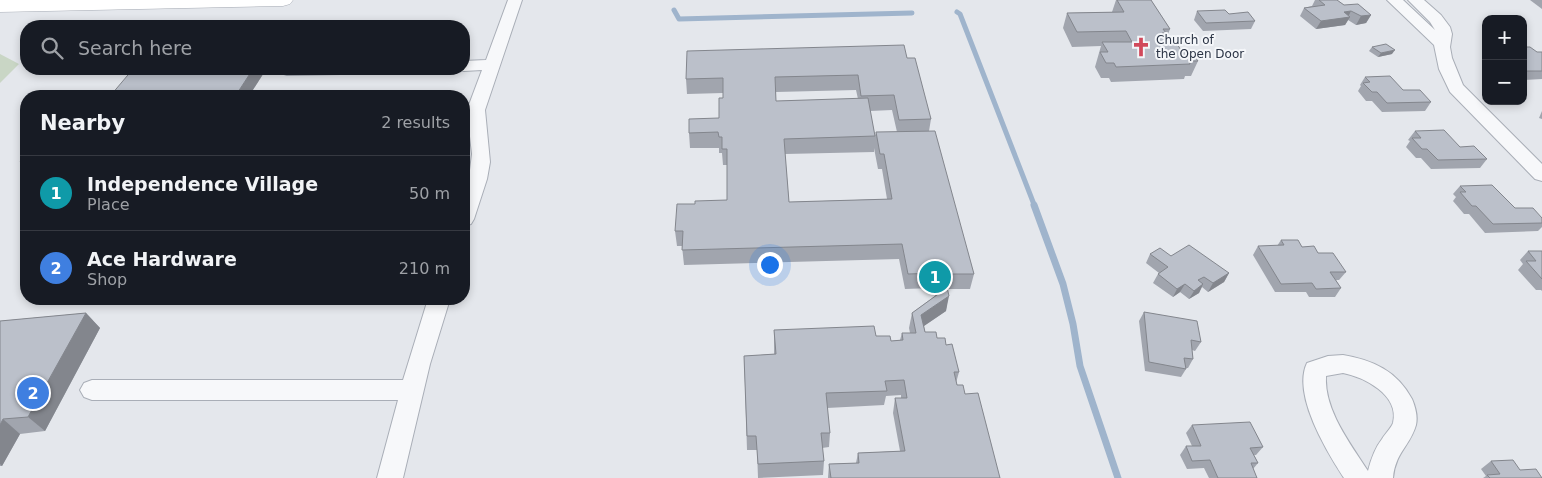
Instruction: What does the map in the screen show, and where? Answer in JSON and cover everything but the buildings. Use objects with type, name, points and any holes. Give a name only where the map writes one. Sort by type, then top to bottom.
[{"type":"street","points":[[0,6],[283,0]]},
{"type":"street","points":[[470,200],[480,167],[481,154],[476,124],[476,110],[515,0]]},
{"type":"street","points":[[1394,0],[1442,44]]},
{"type":"street","points":[[1415,0],[1441,26],[1444,33],[1442,44],[1446,72],[1456,88],[1542,175]]},
{"type":"street","points":[[470,66],[492,66]]},
{"type":"street","points":[[390,478],[437,305]]},
{"type":"street","points":[[1359,478],[1324,419],[1315,396],[1312,380],[1315,370],[1325,365],[1349,364],[1373,373],[1392,388],[1402,403],[1405,420],[1399,436],[1389,448],[1382,465],[1380,478]]},
{"type":"street","points":[[92,390],[413,390]]},
{"type":"green space","points":[[0,54],[19,64],[0,83]]},
{"type":"waterway","points":[[674,10],[679,19],[912,13]]},
{"type":"waterway","points":[[957,12],[960,14],[1035,207]]},
{"type":"waterway","points":[[1034,205],[1063,284],[1073,324],[1080,366],[1118,478]]},
{"type":"place","name":"Church of the Open Door","points":[[1141,47]]},
{"type":"place","name":"Independence Village","points":[[935,277]]},
{"type":"place","name":"Ace Hardware","points":[[33,393]]}]
